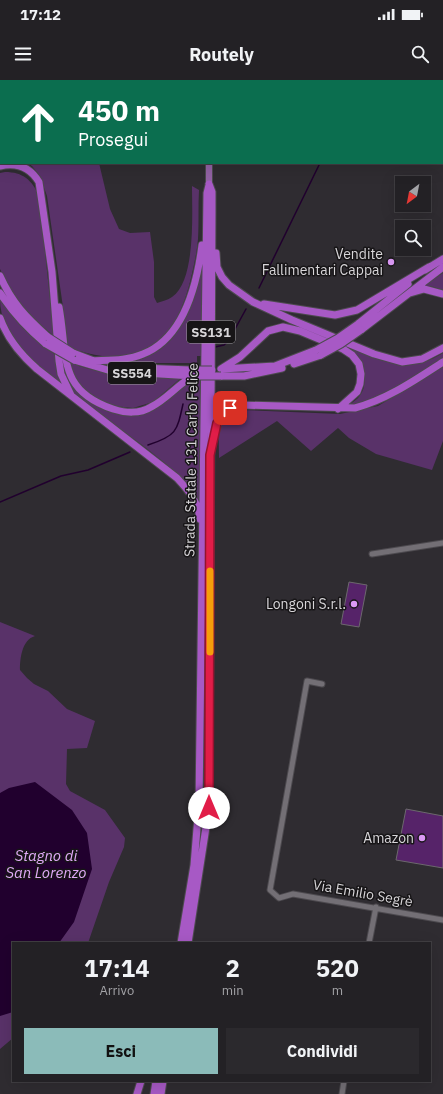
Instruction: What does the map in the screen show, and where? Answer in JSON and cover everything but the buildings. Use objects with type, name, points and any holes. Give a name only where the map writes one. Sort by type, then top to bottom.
[{"type":"highway","points":[[0,166],[7,164],[21,166],[33,174],[39,182],[69,375],[80,391],[89,398],[120,411],[138,413],[151,408],[191,373]]},
{"type":"highway","name":"Strada Statale 131 Carlo Felice","points":[[188,942],[209,808],[210,455],[209,210],[207,193],[209,184]]},
{"type":"highway","name":"Strada Statale 131 Carlo Felice","points":[[181,942],[194,865],[199,804],[209,210]]},
{"type":"highway","points":[[91,361],[120,360],[143,354],[161,344],[176,328],[187,305],[198,268],[202,244],[203,217],[209,210],[216,217],[218,267],[222,277],[229,285],[253,302],[374,354],[402,362],[422,359],[443,348]]},
{"type":"highway","name":"SS554","points":[[360,327],[428,267],[443,259]]},
{"type":"highway","points":[[253,302],[335,315],[357,310],[428,267]]},
{"type":"highway","name":"SS554","points":[[0,293],[9,307],[23,323],[46,344],[111,371],[221,373],[275,366],[319,352],[338,338],[360,327],[443,267]]},
{"type":"highway","points":[[52,272],[61,374],[72,397]]},
{"type":"highway","name":"SS554","points":[[0,276],[8,293],[16,305],[48,337],[73,356],[115,367],[191,373],[212,370],[221,373]]},
{"type":"highway","points":[[403,296],[424,289],[443,294]]},
{"type":"highway","points":[[0,318],[10,339],[21,354],[37,369],[177,478],[189,491],[199,509],[200,542],[203,546]]},
{"type":"highway","points":[[221,373],[268,331],[283,327],[300,331],[343,349],[352,355],[359,364],[361,374],[357,392],[338,409]]},
{"type":"highway","points":[[210,455],[217,423],[230,408],[241,405],[338,409],[355,408],[372,403],[391,394],[443,362]]},
{"type":"highway","points":[[154,1094],[156,1082]]},
{"type":"highway","points":[[161,1094],[163,1082]]},
{"type":"highway","points":[[165,1094],[168,1082]]},
{"type":"highway","points":[[133,1094],[140,1083]]},
{"type":"highway","points":[[137,1094],[140,1083]]},
{"type":"main road","points":[[209,184],[210,164]]},
{"type":"street","points":[[372,554],[443,543]]},
{"type":"street","name":"Via Emilio Segrè","points":[[322,684],[307,681],[270,890],[279,898],[293,894],[443,920]]},
{"type":"street","points":[[369,942],[376,908]]},
{"type":"street","points":[[342,1094],[344,1082]]},
{"type":"shaded area","points":[[29,164],[99,164],[110,209],[119,229],[130,233],[150,232],[154,262],[154,297],[157,303],[172,297],[180,289],[185,277],[191,246],[192,186],[199,190],[198,239],[191,278],[185,300],[177,318],[167,334],[155,345],[140,353],[123,357],[103,356],[80,351],[79,366],[93,370],[142,377],[181,378],[153,402],[133,408],[114,406],[100,401],[75,382],[71,372],[47,196],[40,176]]},
{"type":"shaded area","points":[[5,172],[22,175],[30,181],[39,196],[54,336],[31,317],[13,296],[0,269],[0,173]]},
{"type":"shaded area","points":[[200,265],[202,265],[202,356],[197,356],[197,363],[131,363],[162,348],[173,338],[181,326],[187,312]]},
{"type":"shaded area","points":[[443,273],[443,291],[434,287],[423,286]]},
{"type":"shaded area","points":[[0,299],[25,330],[56,355],[62,385],[41,368],[12,337],[2,313]]},
{"type":"shaded area","points":[[346,346],[371,357],[394,363],[418,363],[430,360],[443,353],[443,359],[386,394],[348,406],[358,398],[362,391],[364,377],[354,359],[344,347]]},
{"type":"shaded area","points":[[64,363],[67,376],[72,386],[80,394],[98,407],[107,411],[126,415],[145,413],[154,409],[184,385],[194,380],[200,380],[200,504],[182,479],[169,467],[141,444],[77,397],[66,379]]},
{"type":"shaded area","points":[[443,367],[443,441],[432,470],[376,454],[349,438],[338,428],[311,451],[277,421],[219,458],[220,429],[227,418],[233,413],[241,410],[340,414],[378,406]]},
{"type":"shaded area","points":[[0,622],[35,636],[27,641],[21,655],[20,670],[27,678],[34,684],[48,691],[67,709],[95,721],[87,748],[67,749],[66,784],[70,791],[105,810],[125,838],[124,847],[109,882],[88,942],[12,942],[12,1039],[0,1049]]},
{"type":"water","name":"Stagno di San Lorenzo","points":[[35,782],[72,810],[87,833],[92,869],[74,922],[60,942],[12,942],[12,1012],[0,1016],[0,793],[9,788]]},
{"type":"waterway","points":[[259,288],[320,164]]},
{"type":"waterway","points":[[215,347],[224,345],[229,340],[246,309]]},
{"type":"waterway","points":[[148,445],[164,439],[174,432],[179,421],[183,404]]},
{"type":"waterway","points":[[0,502],[61,476],[88,470],[130,452]]},
{"type":"slow traffic","points":[[210,571],[210,652]]},
{"type":"place","name":"Vendite Fallimentari Cappai","points":[[391,262]]},
{"type":"place","name":"Longoni S.r.l.","points":[[354,604]]},
{"type":"place","name":"Amazon","points":[[422,838]]},
{"type":"route","points":[[209,808],[210,455],[217,423],[230,408]]}]
